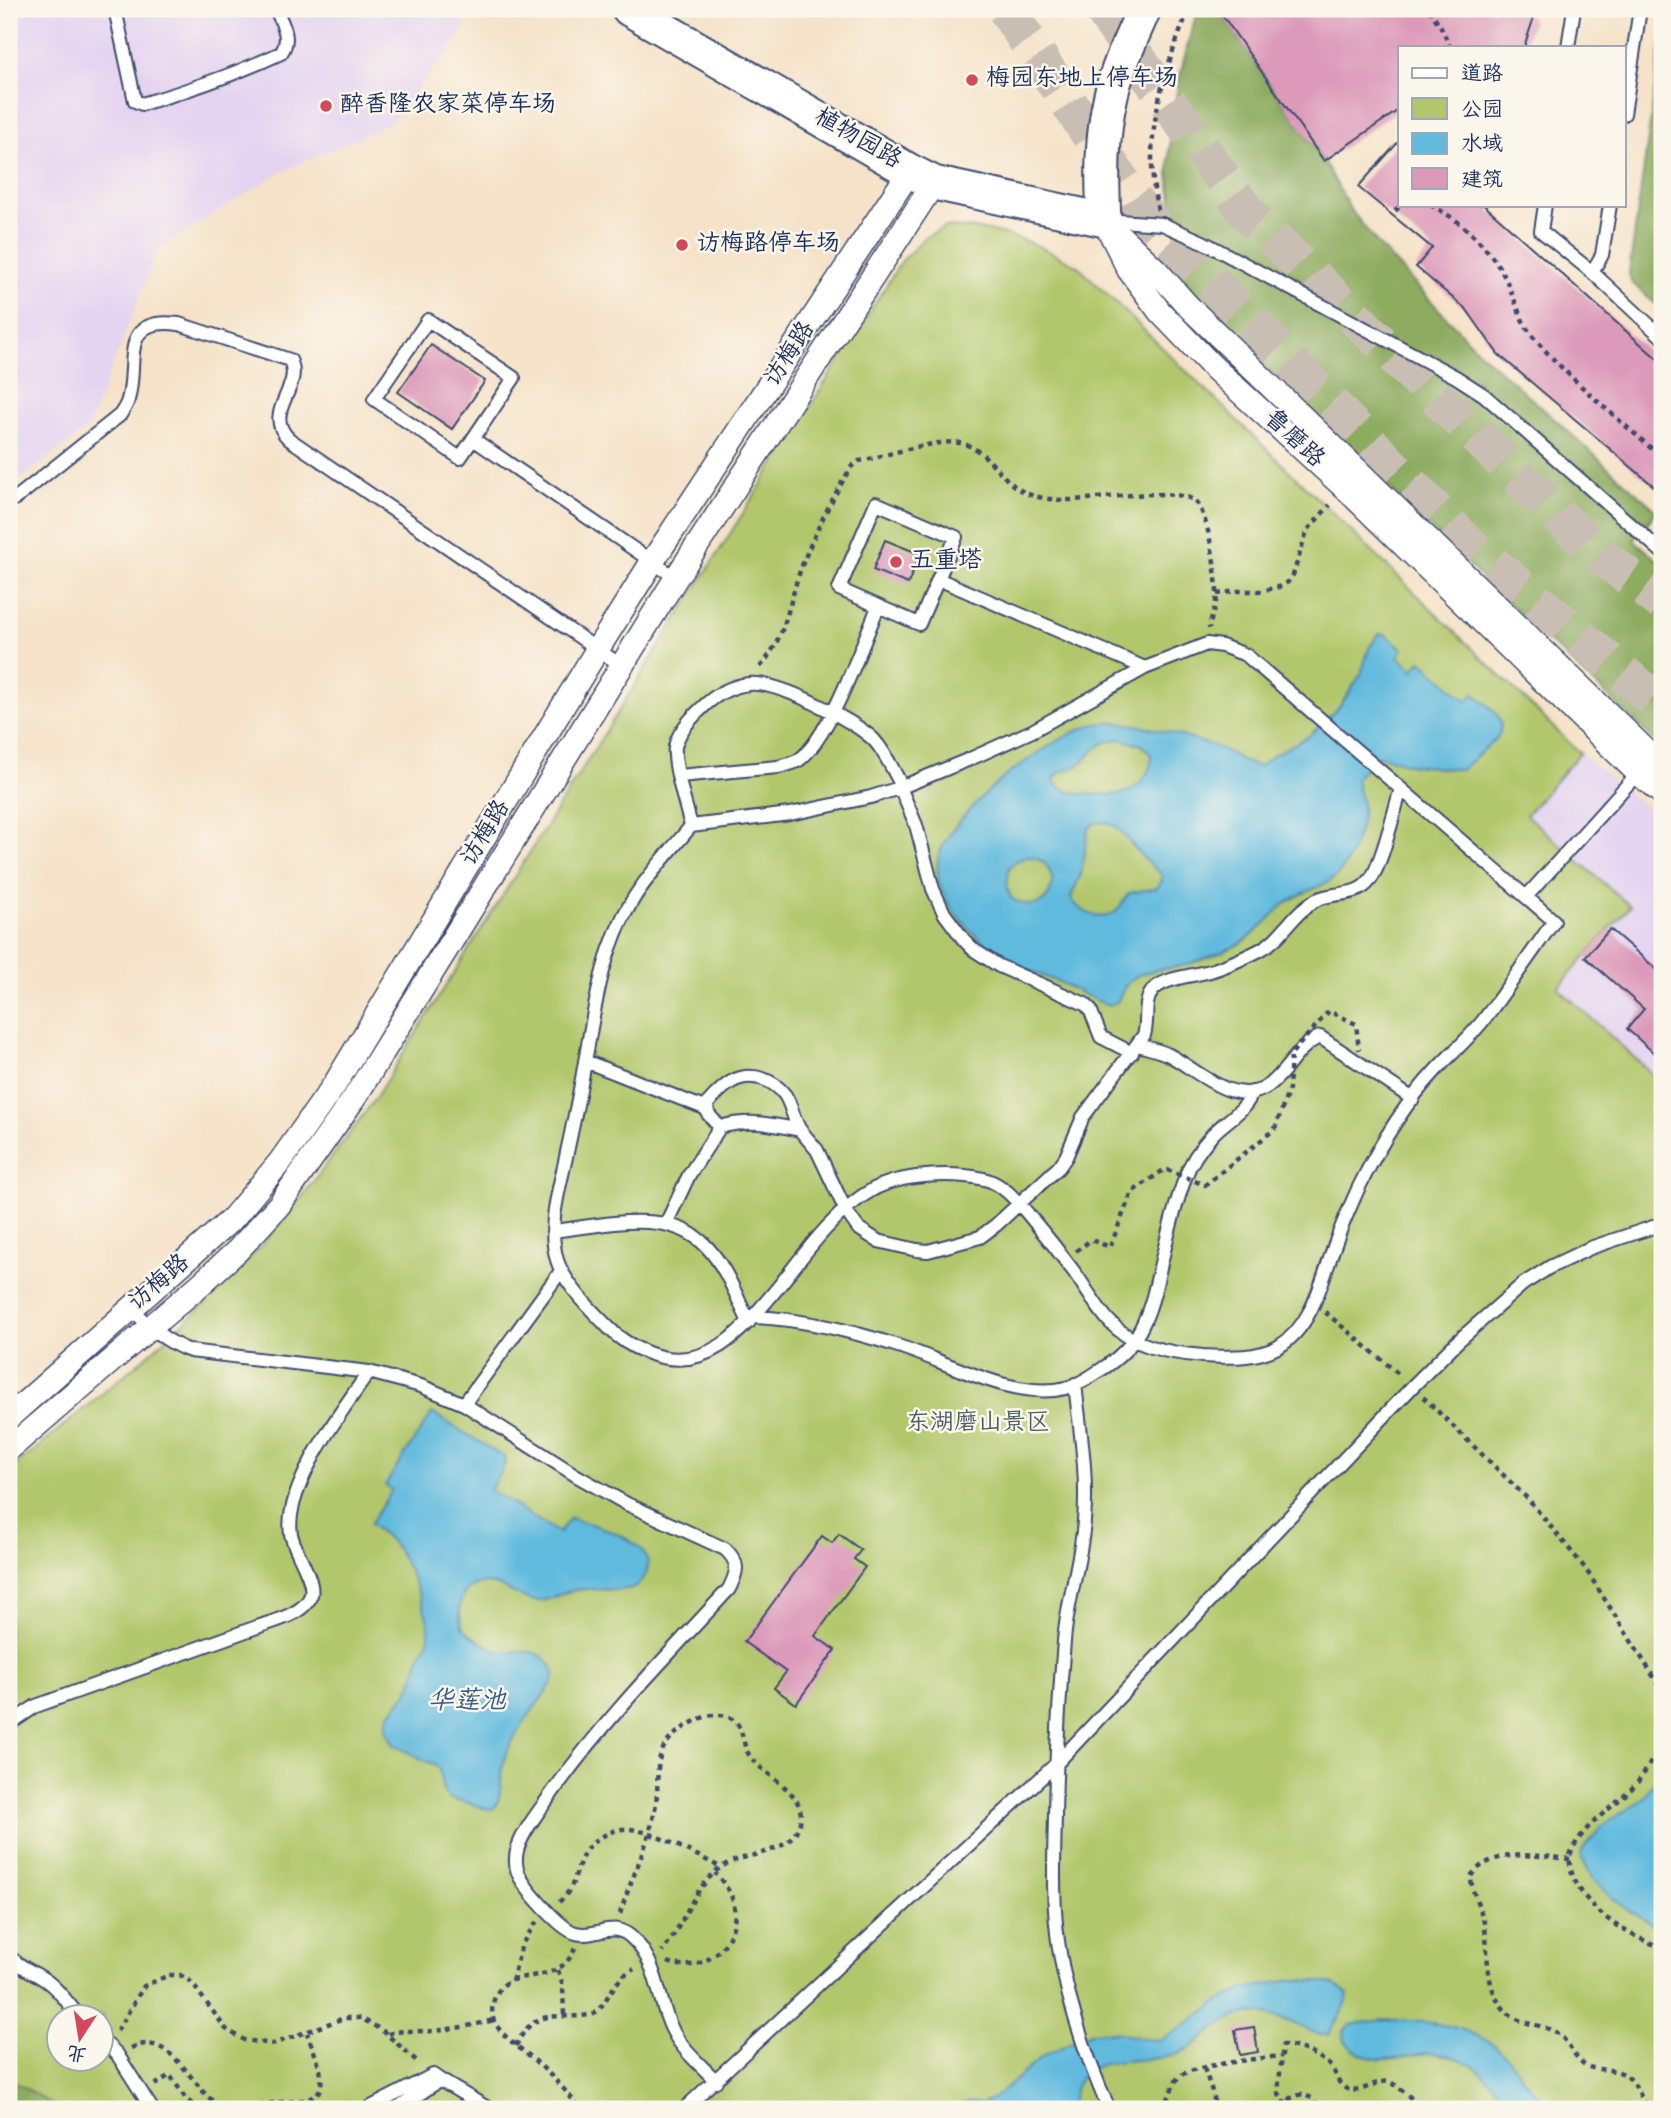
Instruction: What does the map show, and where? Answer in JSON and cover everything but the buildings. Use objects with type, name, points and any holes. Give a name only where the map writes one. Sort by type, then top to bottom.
[{"type":"street","name":"植物园路","points":[[629,9],[922,177],[1104,220]]},
{"type":"street","name":"鲁磨路","points":[[1144,9],[1112,92],[1102,168],[1104,220],[1129,270],[1160,312],[1212,366],[1345,488],[1638,773],[1662,793]]},
{"type":"street","name":"访梅路","points":[[9,1417],[233,1218],[280,1162],[335,1084],[652,562],[922,177]]},
{"type":"street","name":"访梅路","points":[[9,1449],[238,1250],[279,1205],[355,1097],[922,177]]},
{"type":"street","points":[[1104,220],[1157,271],[1188,306],[1662,766]]},
{"type":"street","points":[[335,1084],[355,1097]]},
{"type":"lane","points":[[115,9],[135,101],[142,104],[194,89],[281,53],[287,38],[276,9]]},
{"type":"lane","points":[[1568,46],[1574,9]]},
{"type":"lane","points":[[1626,101],[1640,9]]},
{"type":"lane","points":[[1545,206],[1541,231],[1592,272],[1662,337]]},
{"type":"lane","points":[[1592,272],[1602,255],[1610,206]]},
{"type":"lane","points":[[1104,220],[1162,224],[1203,242],[1456,377],[1484,395],[1662,552]]},
{"type":"lane","points":[[428,320],[514,378],[473,439],[460,458],[374,399],[428,320]]},
{"type":"lane","points":[[9,498],[14,499],[20,495],[120,415],[128,402],[135,342],[139,332],[150,324],[179,324],[290,360],[294,371],[279,415],[282,433],[622,666]]},
{"type":"lane","points":[[473,439],[676,578]]},
{"type":"lane","points":[[876,503],[956,537],[919,624],[878,607],[839,589],[876,503]]},
{"type":"lane","points":[[938,579],[1145,668]]},
{"type":"lane","points":[[679,776],[792,764],[807,752],[832,713],[878,607]]},
{"type":"lane","points":[[1207,644],[1222,646],[1246,655],[1554,921],[1482,1022],[1435,1071],[1393,1126],[1365,1175],[1334,1246],[1314,1303],[1292,1336],[1266,1353],[1246,1356],[1188,1354],[1163,1350],[1134,1340],[1106,1318],[1064,1259],[1018,1203],[992,1181],[956,1176],[891,1181],[868,1192],[831,1224],[751,1320],[734,1337],[715,1349],[685,1359],[660,1357],[621,1340],[597,1316],[561,1271],[556,1258],[553,1231],[555,1211],[602,973],[614,938],[635,896],[691,826],[814,810],[901,787],[1032,731],[1145,668],[1207,644]]},
{"type":"lane","points":[[691,826],[675,750],[687,724],[702,707],[733,687],[751,683],[768,685],[794,694],[855,725],[877,743],[901,787],[916,825],[933,889],[944,913],[964,940],[999,966],[1085,1004],[1090,1009],[1101,1037],[1135,1049],[1165,1053],[1213,1083],[1237,1091],[1252,1092],[1268,1086],[1308,1045],[1320,1038],[1413,1098]]},
{"type":"lane","points":[[1526,897],[1638,773]]},
{"type":"lane","points":[[720,1127],[711,1119],[707,1109],[708,1104],[727,1083],[743,1076],[766,1080],[780,1089],[786,1098],[800,1130],[817,1150],[846,1211],[858,1228],[878,1241],[900,1248],[928,1251],[980,1237],[1059,1167],[1066,1157],[1083,1117],[1135,1049],[1145,1031],[1149,995],[1160,985],[1213,970],[1262,949],[1313,902],[1322,897],[1349,893],[1364,887],[1376,870],[1401,789]]},
{"type":"lane","points":[[585,1061],[707,1109]]},
{"type":"lane","points":[[751,1320],[779,1318],[872,1338],[1007,1384],[1048,1390],[1075,1384],[1102,1369],[1134,1340],[1143,1325],[1151,1301],[1185,1175],[1200,1150],[1249,1100],[1252,1092]]},
{"type":"lane","points":[[778,1126],[792,1114]]},
{"type":"lane","points":[[667,1224],[689,1175],[720,1127],[743,1122],[800,1130]]},
{"type":"lane","points":[[553,1231],[638,1223],[667,1224],[708,1247],[751,1320]]},
{"type":"lane","points":[[684,2109],[1056,1764],[1458,1341],[1523,1284],[1550,1267],[1590,1248],[1662,1224]]},
{"type":"lane","points":[[464,1404],[561,1271]]},
{"type":"lane","points":[[132,1309],[149,1327],[176,1346],[190,1351],[369,1372],[421,1386],[464,1404],[577,1476],[627,1504],[725,1549],[734,1557],[734,1580],[729,1589],[570,1767],[521,1840],[515,1860],[523,1884],[572,1933],[616,1930],[635,1940],[649,1962],[674,2036],[716,2081]]},
{"type":"lane","points":[[9,1724],[36,1706],[283,1618],[305,1605],[310,1597],[311,1587],[294,1545],[290,1524],[291,1510],[301,1481],[333,1424],[369,1372]]},
{"type":"lane","points":[[1075,1384],[1085,1466],[1085,1502],[1082,1544],[1064,1641],[1056,1764],[1054,1905],[1059,1949],[1074,2022],[1108,2109]]},
{"type":"lane","points":[[9,1956],[19,1966],[48,1982],[68,2002]]},
{"type":"lane","points":[[116,2057],[152,2109]]},
{"type":"lane","points":[[367,2109],[436,2078]]},
{"type":"lane","points":[[397,2109],[436,2078]]},
{"type":"lane","points":[[436,2078],[489,2109]]},
{"type":"path","points":[[1162,224],[1153,185],[1154,126],[1164,76],[1189,9]]},
{"type":"path","points":[[1429,9],[1450,46]]},
{"type":"path","points":[[1395,211],[1400,206]]},
{"type":"path","points":[[1433,206],[1451,216],[1478,240],[1493,258],[1506,280],[1520,317],[1532,336],[1576,381],[1662,458]]},
{"type":"path","points":[[751,683],[776,646],[811,544],[852,466],[859,461],[955,442],[988,457],[1017,488],[1044,498],[1066,500],[1170,493],[1194,501],[1207,522],[1217,594],[1207,644]]},
{"type":"path","points":[[1217,594],[1262,591],[1288,582],[1293,575],[1307,531],[1345,488]]},
{"type":"path","points":[[1064,1259],[1091,1240],[1110,1247],[1132,1192],[1165,1169],[1205,1185],[1275,1129],[1289,1089],[1291,1054],[1329,1011],[1356,1024],[1359,1050]]},
{"type":"path","points":[[1314,1303],[1413,1387],[1528,1499],[1577,1558],[1662,1690]]},
{"type":"path","points":[[616,1930],[649,1835],[656,1804],[658,1763],[663,1748],[685,1727],[705,1717],[717,1715],[733,1720],[741,1729],[748,1754],[762,1770],[788,1789],[797,1801],[800,1821],[791,1839],[782,1845],[721,1867],[715,1873],[658,1956],[666,1962],[683,1966],[702,1964],[716,1955],[724,1944],[731,1928],[734,1909],[731,1895],[715,1873]]},
{"type":"path","points":[[1662,1745],[1636,1784],[1585,1830],[1570,1859],[1572,1873],[1580,1892],[1596,1911],[1642,1940],[1662,1947]]},
{"type":"path","points":[[512,1981],[522,1944],[547,1910],[566,1896],[573,1886],[580,1863],[595,1841],[614,1831],[630,1829],[721,1867]]},
{"type":"path","points":[[1570,1859],[1516,1856],[1486,1863],[1471,1875],[1474,1895],[1484,1925],[1492,1989],[1499,2003],[1510,2015],[1549,2028],[1562,2036],[1576,2056],[1590,2067],[1627,2075],[1646,2104],[1662,2108]]},
{"type":"path","points":[[579,1934],[572,1956],[558,1970],[504,1985],[498,1991],[493,2006],[494,2020],[507,2038],[555,2080],[580,2109]]},
{"type":"path","points":[[516,2046],[531,2023],[543,2017],[594,2014],[624,1975],[649,1962]]},
{"type":"path","points":[[558,1970],[563,1986],[564,2015]]},
{"type":"path","points":[[116,2035],[144,1986],[173,1974],[184,1976],[191,1982],[226,2029],[244,2040],[273,2044],[352,2017],[367,2021],[387,2034],[436,2078]]},
{"type":"path","points":[[387,2034],[395,2031],[463,2027],[494,2020]]},
{"type":"path","points":[[250,2109],[272,2103],[299,2102],[310,2099],[318,2092],[320,2071],[307,2033]]},
{"type":"path","points":[[116,2046],[142,2044],[169,2052],[212,2101],[226,2109]]},
{"type":"path","points":[[1317,2109],[1314,2099],[1306,2094],[1294,2095],[1285,2107],[1278,2092],[1283,2045],[1298,2048],[1317,2057],[1332,2069],[1340,2085],[1351,2091],[1391,2082],[1424,2109]]},
{"type":"path","points":[[1162,2109],[1180,2076],[1204,2068],[1282,2056]]},
{"type":"path","points":[[1204,2068],[1214,2097],[1213,2109]]},
{"type":"path","points":[[142,2093],[170,2075],[186,2099],[198,2109]]},
{"type":"path","points":[[1234,2109],[1245,2104],[1261,2109]]},
{"type":"shaded area","points":[[9,9],[468,9],[462,34],[390,123],[279,173],[158,249],[88,428],[10,487],[9,487]]},
{"type":"shaded area","points":[[1580,753],[1662,821],[1662,1083],[1558,988],[1525,814]]},
{"type":"green space","points":[[1198,9],[1218,9],[1324,161],[1350,209],[1381,248],[1476,349],[1657,511],[1634,540],[1662,564],[1662,747],[1488,584],[1188,292],[1178,258],[1169,153],[1177,90]]},
{"type":"green space","points":[[1662,38],[1662,310],[1631,282],[1629,273]]},
{"type":"green space","name":"东湖磨山景区","points":[[945,227],[982,230],[1014,237],[1078,266],[1580,753],[1526,815],[1630,906],[1558,988],[1662,1083],[1662,2109],[9,2109],[9,1472],[152,1351],[234,1275],[290,1212],[341,1145],[374,1100],[901,262],[924,238]]},
{"type":"green space","points":[[9,2078],[59,2109],[9,2109]]},
{"type":"water","points":[[1379,634],[1385,634],[1403,649],[1398,656],[1413,670],[1421,661],[1467,701],[1474,693],[1496,713],[1501,724],[1500,731],[1497,738],[1461,770],[1412,765],[1381,756],[1374,758],[1356,779],[1362,805],[1361,823],[1345,865],[1328,882],[1286,903],[1245,941],[1193,963],[1141,974],[1129,982],[1117,1002],[1109,1005],[1024,969],[999,954],[960,919],[950,905],[938,875],[938,859],[946,840],[961,820],[1002,779],[1042,750],[1085,727],[1109,723],[1124,724],[1194,740],[1260,766],[1273,755],[1309,736],[1340,706],[1361,674],[1369,648]],"holes":[[[1120,739],[1142,745],[1151,755],[1147,774],[1138,785],[1117,795],[1082,794],[1068,791],[1056,784],[1054,778],[1059,773],[1079,765],[1102,744]],[[1105,822],[1117,827],[1162,878],[1157,888],[1129,893],[1115,912],[1103,916],[1084,911],[1071,897],[1081,874],[1088,829],[1095,823]],[[1028,857],[1041,861],[1048,869],[1052,879],[1051,889],[1046,898],[1038,904],[1026,904],[1011,898],[1007,887],[1009,868],[1016,861]]]},
{"type":"water","name":"华莲池","points":[[432,1413],[504,1457],[505,1464],[490,1490],[559,1533],[570,1518],[624,1537],[637,1545],[645,1555],[648,1566],[643,1579],[632,1588],[626,1589],[578,1590],[537,1601],[484,1583],[475,1585],[463,1595],[460,1618],[467,1632],[496,1650],[538,1654],[549,1663],[554,1673],[550,1686],[508,1749],[503,1764],[499,1798],[493,1809],[450,1798],[443,1791],[438,1767],[394,1745],[386,1730],[391,1712],[411,1686],[428,1641],[429,1626],[417,1589],[399,1553],[389,1539],[370,1524],[392,1490],[385,1485]]},
{"type":"water","points":[[1662,1768],[1662,1930],[1639,1917],[1601,1888],[1584,1865],[1581,1853],[1601,1827],[1644,1798]]},
{"type":"water","points":[[1290,1980],[1329,1983],[1348,1995],[1346,2005],[1328,2035],[1320,2035],[1267,2015],[1238,2016],[1178,2054],[1108,2063],[1088,2071],[1077,2083],[1071,2109],[961,2109],[967,2102],[981,2103],[994,2098],[1043,2056],[1090,2033],[1115,2032],[1160,2040],[1221,2000],[1245,1989]]},
{"type":"water","points":[[1381,2020],[1434,2023],[1469,2032],[1485,2040],[1512,2063],[1537,2095],[1557,2109],[1513,2109],[1485,2075],[1455,2057],[1427,2053],[1390,2059],[1371,2058],[1362,2055],[1345,2042],[1344,2031],[1350,2025]]},
{"type":"tunnel","points":[[1006,9],[1139,208],[1466,542],[1662,706]]},
{"type":"tunnel","points":[[1102,9],[1247,213],[1595,551],[1662,602]]},
{"type":"place","name":"梅园东地上停车场","points":[[972,80]]},
{"type":"place","name":"醉香隆农家菜停车场","points":[[326,106]]},
{"type":"place","name":"访梅路停车场","points":[[682,245]]},
{"type":"place","name":"五重塔","points":[[896,562]]}]
